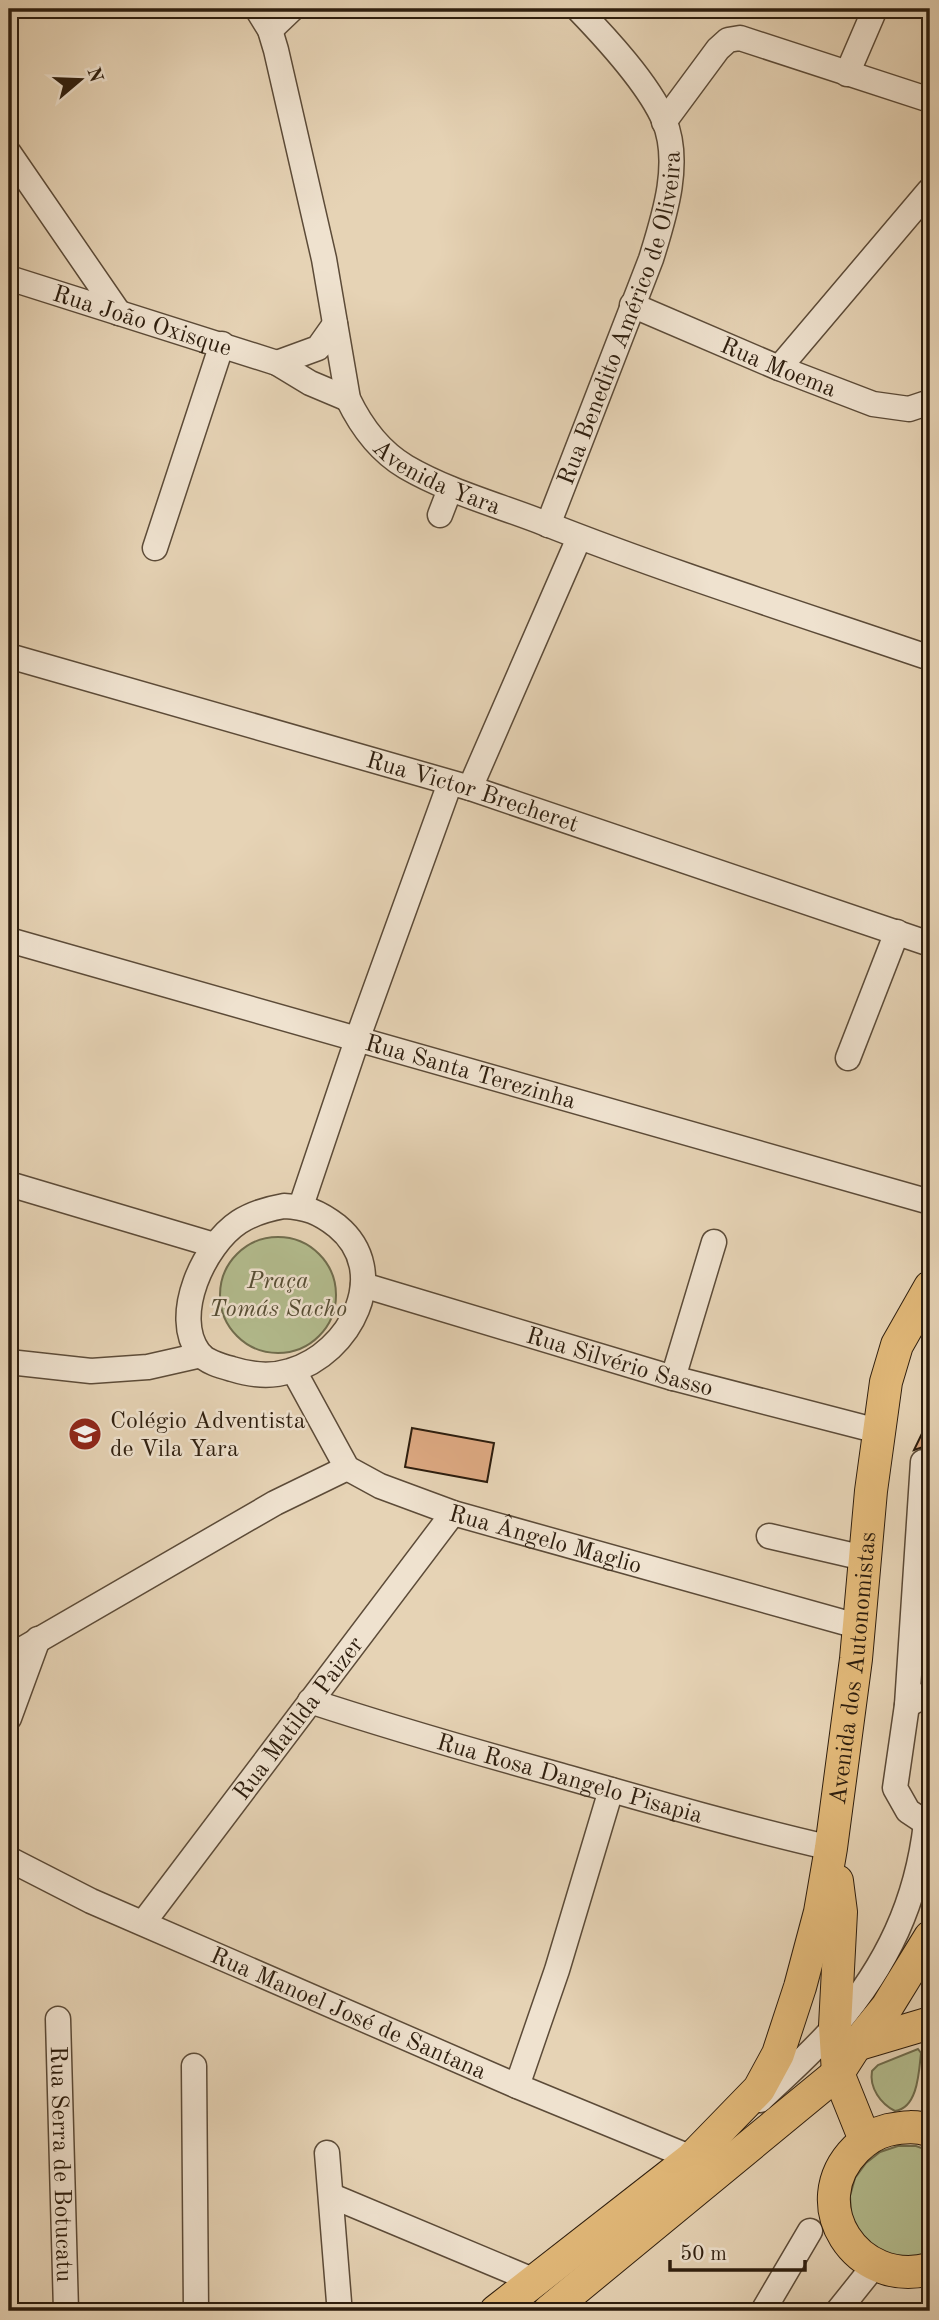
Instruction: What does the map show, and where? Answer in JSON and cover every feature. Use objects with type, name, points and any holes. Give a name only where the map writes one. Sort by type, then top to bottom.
[{"type":"main road","name":"Avenida dos Autonomistas","points":[[496,2311],[695,2155],[759,2089],[778,2054],[820,1912],[831,1848],[856,1659],[857,1626],[878,1431],[887,1382],[897,1345],[930,1287]]},
{"type":"main road","points":[[831,1848],[841,1912],[846,2035],[838,2073],[865,2140]]},
{"type":"main road","points":[[846,2035],[884,2011],[930,1937]]},
{"type":"main road","points":[[846,2035],[930,2023]]},
{"type":"main road","points":[[549,2311],[838,2073]]},
{"type":"main road","points":[[929,2125],[883,2131],[865,2140],[847,2158],[836,2180],[834,2205],[840,2230],[854,2250],[874,2266],[894,2272],[916,2273],[930,2269]]},
{"type":"street","name":"Avenida Yara","points":[[257,9],[270,30],[324,259],[348,399],[372,439],[404,466],[450,489],[579,538],[930,658]]},
{"type":"street","points":[[270,30],[292,9]]},
{"type":"street","name":"Rua Benedito Américo de Oliveira","points":[[548,525],[660,229],[670,181],[669,142],[664,122],[629,69],[578,9]]},
{"type":"street","points":[[847,74],[875,9]]},
{"type":"street","points":[[664,122],[718,48],[733,38],[740,38],[930,100]]},
{"type":"street","points":[[9,153],[119,313]]},
{"type":"street","points":[[779,368],[929,191]]},
{"type":"street","name":"Rua João Oxisque","points":[[9,278],[277,363],[310,383],[348,399]]},
{"type":"street","name":"Rua Moema","points":[[632,305],[779,368],[873,404],[909,410],[930,402]]},
{"type":"street","points":[[277,363],[318,348],[335,324]]},
{"type":"street","points":[[155,548],[222,344]]},
{"type":"street","points":[[440,515],[450,489]]},
{"type":"street","points":[[301,1206],[359,1037],[460,785],[579,538]]},
{"type":"street","name":"Rua Victor Brecheret","points":[[9,656],[460,785],[930,944]]},
{"type":"street","points":[[848,1058],[897,932]]},
{"type":"street","name":"Rua Santa Terezinha","points":[[9,940],[359,1037],[930,1202]]},
{"type":"street","points":[[9,1184],[214,1245]]},
{"type":"street","points":[[301,1206],[322,1215],[346,1233],[354,1244],[362,1263],[363,1285],[359,1304],[341,1337],[323,1354],[294,1371],[263,1375],[215,1364],[201,1355],[191,1339],[188,1326],[189,1305],[214,1245],[237,1223],[263,1210],[301,1206]]},
{"type":"street","points":[[673,1378],[714,1242]]},
{"type":"street","name":"Rua Silvério Sasso","points":[[363,1285],[673,1378],[878,1431]]},
{"type":"street","points":[[9,1362],[91,1371],[148,1367],[201,1355]]},
{"type":"street","points":[[9,1657],[275,1503],[347,1468],[294,1371]]},
{"type":"street","points":[[695,2155],[719,2139],[846,2035],[902,1922],[921,1862],[928,1824],[908,1811],[895,1788],[907,1705],[923,1462]]},
{"type":"street","name":"Rua Ângelo Maglio","points":[[347,1468],[380,1486],[453,1513],[857,1626]]},
{"type":"street","name":"Rua Matilda Paizer","points":[[144,1923],[453,1513]]},
{"type":"street","points":[[769,1536],[864,1558]]},
{"type":"street","points":[[9,1718],[38,1639]]},
{"type":"street","points":[[907,1705],[930,1693]]},
{"type":"street","name":"Rua Rosa Dangelo Pisapia","points":[[310,1701],[380,1724],[611,1790],[773,1835],[831,1848]]},
{"type":"street","points":[[517,2086],[557,1970],[611,1790]]},
{"type":"street","name":"Rua Manoel José de Santana","points":[[9,1860],[91,1901],[517,2086],[695,2155]]},
{"type":"street","name":"Rua Serra de Botucatu","points":[[58,2019],[66,2311]]},
{"type":"street","points":[[194,2066],[196,2311]]},
{"type":"street","points":[[327,2153],[339,2302]]},
{"type":"street","points":[[332,2196],[535,2281]]},
{"type":"street","points":[[763,2311],[810,2231]]},
{"type":"street","points":[[838,2311],[874,2266]]},
{"type":"green space","name":"Praça Tomás Sacho","points":[[278,1237],[300,1241],[319,1254],[332,1273],[336,1295],[332,1317],[319,1336],[300,1349],[278,1353],[256,1349],[237,1336],[224,1317],[220,1295],[224,1273],[237,1254],[256,1241]]},
{"type":"green space","points":[[918,2049],[921,2053],[916,2088],[908,2103],[895,2111],[877,2095],[872,2083],[872,2071],[878,2065]]},
{"type":"green space","points":[[898,2146],[916,2146],[930,2151],[930,2255],[920,2259],[884,2256],[857,2231],[851,2214],[850,2196],[855,2178],[866,2163],[880,2152]]},
{"type":"building","points":[[930,1417],[930,1449],[923,1447],[914,1450]]},
{"type":"building","points":[[412,1428],[494,1443],[487,1482],[405,1467]]},
{"type":"building","points":[[930,1607],[930,1651],[926,1648]]},
{"type":"tunnel","points":[[913,1623],[930,1590]]},
{"type":"tunnel","points":[[907,1705],[930,1662]]},
{"type":"place","name":"Colégio Adventista de Vila Yara","points":[[85,1434]]}]
